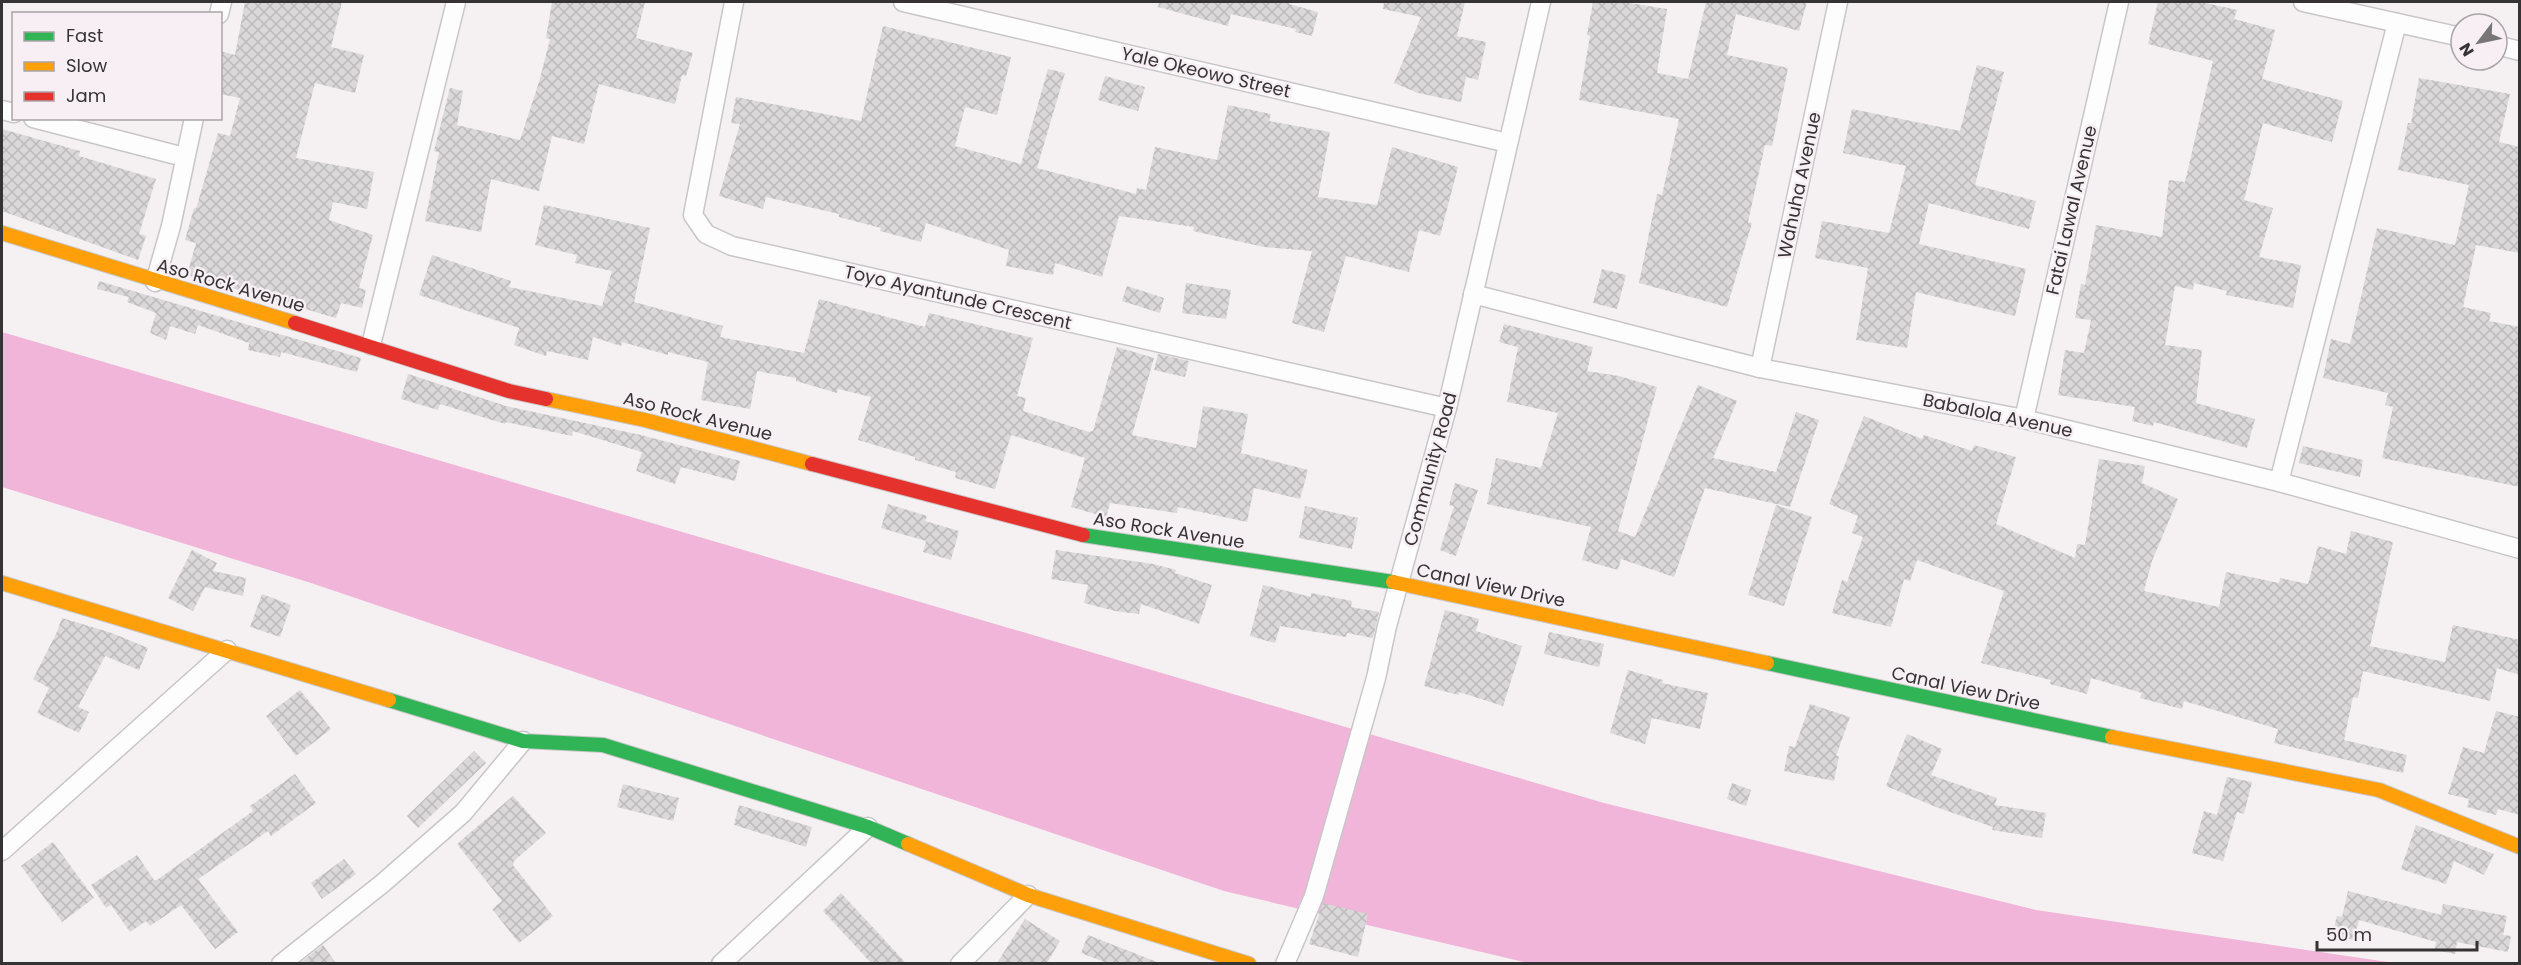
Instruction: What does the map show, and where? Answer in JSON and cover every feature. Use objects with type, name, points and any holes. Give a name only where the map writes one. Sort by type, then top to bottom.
[{"type":"street","points":[[371,345],[456,2]]},
{"type":"street","name":"Toyo Ayantunde Crescent","points":[[734,2],[693,215],[706,234],[732,246],[1447,408]]},
{"type":"street","name":"Yale Okeowo Street","points":[[903,2],[1508,143]]},
{"type":"street","name":"Community Road","points":[[1285,963],[1314,896],[1376,678],[1399,583],[1447,408],[1541,2]]},
{"type":"street","name":"Wahuha Avenue","points":[[1760,368],[1838,2]]},
{"type":"street","name":"Fatai Lawal Avenue","points":[[2024,418],[2119,2]]},
{"type":"street","points":[[2303,2],[2449,34]]},
{"type":"street","points":[[2279,482],[2397,23]]},
{"type":"street","points":[[41,120],[184,157]]},
{"type":"street","points":[[155,282],[171,226],[193,120]]},
{"type":"street","name":"Aso Rock Avenue","points":[[2,233],[155,282],[371,345],[508,392],[645,420],[1095,538],[1399,583]]},
{"type":"street","name":"Babalola Avenue","points":[[1473,294],[1760,368],[2024,418],[2279,482],[2520,549]]},
{"type":"street","points":[[2,583],[524,741],[603,745],[868,827],[1028,895],[1249,963]]},
{"type":"street","name":"Canal View Drive","points":[[1399,583],[2147,745],[2379,790],[2520,848]]},
{"type":"street","points":[[2,851],[227,650]]},
{"type":"street","points":[[281,963],[382,883],[463,813],[524,741]]},
{"type":"street","points":[[721,963],[868,827]]},
{"type":"street","points":[[960,963],[1028,895]]},
{"type":"shaded area","points":[[2,332],[1604,803],[2036,910],[2395,963],[1528,963],[1224,891],[311,583],[2,487]]},
{"type":"building","points":[[245,2],[342,2],[331,47],[364,55],[355,93],[315,83],[296,158],[374,172],[367,209],[333,202],[329,220],[373,235],[359,288],[366,290],[362,308],[341,303],[336,318],[187,275],[196,243],[185,240],[194,208],[196,209],[218,133],[230,136],[240,98],[222,94],[222,52],[235,55]]},
{"type":"building","points":[[552,2],[645,2],[636,38],[693,53],[686,76],[682,75],[675,104],[599,84],[584,144],[552,136],[539,191],[491,179],[481,232],[425,221],[439,152],[434,151],[450,88],[463,91],[457,125],[520,140],[550,39],[546,38]]},
{"type":"building","points":[[1159,2],[1290,2],[1289,4],[1318,12],[1312,36],[1295,32],[1296,29],[1231,14],[1228,26],[1158,7]]},
{"type":"building","points":[[1384,2],[1465,2],[1457,36],[1486,42],[1478,80],[1466,77],[1461,102],[1418,93],[1394,83],[1421,17],[1383,9]]},
{"type":"building","points":[[1593,2],[1623,2],[1667,9],[1657,73],[1688,79],[1706,2],[1807,2],[1799,31],[1736,14],[1727,55],[1788,68],[1772,146],[1765,145],[1748,222],[1752,223],[1727,307],[1639,283],[1657,194],[1662,195],[1679,119],[1579,100],[1590,36],[1587,35]]},
{"type":"building","points":[[2158,2],[2201,2],[2237,10],[2234,19],[2275,30],[2262,79],[2343,101],[2332,142],[2263,123],[2244,200],[2273,208],[2259,257],[2301,265],[2293,308],[2226,295],[2227,291],[2194,283],[2193,290],[2175,286],[2165,345],[2202,350],[2196,403],[2255,419],[2247,448],[2154,422],[2153,426],[2132,421],[2135,407],[2058,395],[2065,350],[2084,353],[2091,320],[2075,318],[2081,284],[2085,285],[2096,225],[2162,237],[2169,180],[2185,182],[2213,61],[2148,44]]},
{"type":"building","points":[[883,26],[1011,57],[997,115],[965,107],[955,146],[1021,164],[1048,69],[1065,73],[1037,168],[1136,194],[1137,188],[1146,190],[1155,147],[1217,160],[1228,105],[1271,114],[1269,121],[1330,132],[1318,197],[1377,205],[1392,147],[1458,167],[1440,236],[1419,230],[1409,272],[1346,256],[1324,332],[1292,323],[1312,251],[1264,247],[1193,231],[1194,227],[1119,216],[1102,277],[1055,263],[1053,275],[1006,266],[1009,250],[926,223],[921,242],[839,217],[839,214],[766,197],[763,209],[719,196],[740,124],[731,123],[736,97],[861,121]]},
{"type":"building","points":[[1977,65],[2004,72],[1975,185],[2036,201],[2029,229],[1929,203],[1919,244],[2026,269],[2015,316],[1916,292],[1907,348],[1856,340],[1868,268],[1815,258],[1822,221],[1889,233],[1906,166],[1843,153],[1852,109],[1960,131]]},
{"type":"building","points":[[1105,76],[1145,87],[1138,111],[1098,100]]},
{"type":"building","points":[[2419,78],[2510,94],[2499,142],[2520,147],[2520,253],[2476,245],[2463,307],[2491,313],[2489,321],[2520,327],[2520,487],[2382,458],[2393,407],[2385,405],[2388,393],[2323,378],[2331,339],[2350,344],[2377,228],[2455,245],[2469,185],[2398,170],[2408,123],[2411,123]]},
{"type":"building","points":[[2,129],[80,151],[79,156],[156,179],[139,234],[146,236],[138,260],[2,211]]},
{"type":"building","points":[[544,205],[650,228],[634,302],[723,326],[720,337],[804,353],[819,299],[925,327],[929,313],[1033,338],[1017,396],[1026,398],[1023,411],[1089,432],[1093,431],[1117,347],[1154,358],[1132,435],[1196,448],[1203,406],[1248,414],[1241,453],[1308,470],[1300,499],[1254,488],[1247,522],[1178,507],[1177,513],[1110,503],[1106,517],[1071,507],[1085,458],[1011,435],[995,489],[955,478],[956,472],[915,460],[915,457],[858,440],[871,397],[838,389],[837,393],[796,381],[796,378],[757,371],[750,409],[701,400],[708,362],[668,352],[668,355],[622,342],[621,346],[593,337],[588,360],[547,351],[546,356],[514,345],[519,328],[419,295],[432,255],[511,281],[509,287],[602,306],[612,271],[575,263],[577,255],[535,245]]},
{"type":"building","points":[[1602,269],[1626,275],[1617,309],[1593,303]]},
{"type":"building","points":[[99,281],[361,358],[357,372],[281,352],[280,357],[248,350],[249,343],[198,325],[195,334],[170,326],[166,340],[150,333],[156,313],[127,302],[129,297],[97,289]]},
{"type":"building","points":[[1186,283],[1231,290],[1226,319],[1182,313]]},
{"type":"building","points":[[1127,286],[1164,298],[1160,313],[1122,301]]},
{"type":"building","points":[[1504,324],[1593,347],[1587,371],[1619,376],[1657,387],[1618,531],[1635,537],[1698,385],[1737,401],[1713,458],[1776,472],[1796,412],[1819,420],[1790,507],[1705,488],[1674,577],[1621,559],[1618,570],[1582,560],[1591,527],[1487,504],[1496,458],[1541,468],[1558,413],[1507,402],[1518,347],[1499,342]]},
{"type":"building","points":[[1158,354],[1189,361],[1185,377],[1154,370]]},
{"type":"building","points":[[408,374],[506,406],[641,435],[740,461],[735,481],[681,467],[675,484],[636,471],[642,452],[573,431],[572,436],[506,422],[505,424],[440,404],[438,410],[401,399]]},
{"type":"building","points":[[1864,416],[1922,439],[1924,435],[1972,451],[1974,445],[2016,457],[1996,524],[2075,558],[2077,544],[2085,545],[2099,459],[2145,466],[2142,483],[2178,499],[2152,561],[2144,591],[2219,607],[2226,572],[2279,583],[2280,578],[2308,584],[2318,546],[2346,554],[2351,531],[2393,542],[2370,646],[2445,662],[2453,625],[2520,640],[2520,675],[2497,668],[2490,701],[2363,671],[2358,698],[2353,697],[2344,740],[2407,755],[2403,773],[2274,743],[2278,729],[2184,701],[2182,709],[2140,698],[2142,693],[2091,678],[2087,694],[2050,684],[2051,680],[1981,663],[2004,591],[1917,560],[1910,581],[1904,579],[1891,627],[1832,613],[1842,580],[1847,582],[1863,537],[1852,533],[1858,516],[1829,504]]},
{"type":"building","points":[[2303,446],[2363,460],[2360,477],[2299,463]]},
{"type":"building","points":[[1455,483],[1478,490],[1456,556],[1440,550],[1454,506],[1449,505]]},
{"type":"building","points":[[888,504],[927,516],[925,521],[959,531],[951,560],[923,552],[926,541],[881,528]]},
{"type":"building","points":[[1776,505],[1812,517],[1784,606],[1748,595]]},
{"type":"building","points":[[1305,506],[1358,518],[1352,549],[1299,538]]},
{"type":"building","points":[[192,550],[217,563],[213,571],[246,578],[243,596],[205,587],[193,611],[168,598]]},
{"type":"building","points":[[1056,550],[1153,564],[1176,570],[1175,573],[1212,585],[1199,624],[1141,604],[1139,614],[1084,603],[1088,585],[1051,579]]},
{"type":"building","points":[[1263,585],[1311,597],[1311,593],[1352,601],[1351,607],[1379,612],[1373,638],[1347,633],[1346,637],[1280,626],[1275,643],[1250,636]]},
{"type":"building","points":[[262,594],[291,605],[280,637],[250,627]]},
{"type":"building","points":[[1445,610],[1479,619],[1476,631],[1522,646],[1503,706],[1459,692],[1459,695],[1424,686]]},
{"type":"building","points":[[62,618],[112,633],[148,648],[139,670],[105,656],[78,707],[89,712],[79,733],[37,713],[49,688],[33,679]]},
{"type":"building","points":[[1549,632],[1604,644],[1599,667],[1544,654]]},
{"type":"building","points":[[1628,670],[1663,680],[1662,683],[1708,693],[1700,729],[1652,718],[1645,744],[1610,733]]},
{"type":"building","points":[[300,690],[331,729],[296,756],[266,716]]},
{"type":"building","points":[[1810,704],[1850,717],[1836,756],[1839,756],[1834,781],[1784,771],[1789,746],[1795,747]]},
{"type":"building","points":[[2496,711],[2520,717],[2520,815],[2498,809],[2496,815],[2467,807],[2469,799],[2448,794],[2463,747],[2484,753]]},
{"type":"building","points":[[1907,734],[1942,749],[1931,775],[1997,798],[1995,805],[2046,813],[2042,838],[1992,830],[1993,827],[1886,786]]},
{"type":"building","points":[[474,751],[486,763],[418,828],[407,816]]},
{"type":"building","points":[[295,774],[316,803],[271,836],[268,831],[198,879],[238,932],[215,949],[181,905],[150,926],[146,921],[130,932],[111,905],[106,908],[91,885],[137,855],[154,880],[157,880],[253,811],[250,806]]},
{"type":"building","points":[[2227,777],[2252,782],[2244,814],[2237,812],[2223,861],[2192,853],[2204,811],[2217,815]]},
{"type":"building","points":[[1732,783],[1751,790],[1746,806],[1727,799]]},
{"type":"building","points":[[623,784],[679,798],[673,821],[617,807]]},
{"type":"building","points":[[513,796],[546,833],[514,861],[513,865],[553,916],[519,943],[492,909],[502,901],[457,844]]},
{"type":"building","points":[[739,805],[812,827],[806,847],[734,825]]},
{"type":"building","points":[[2416,825],[2494,854],[2484,875],[2454,861],[2446,884],[2401,869]]},
{"type":"building","points":[[53,842],[94,898],[62,922],[21,866]]},
{"type":"building","points":[[344,859],[356,874],[322,899],[311,883]]},
{"type":"building","points":[[2348,891],[2441,915],[2443,904],[2507,916],[2503,935],[2511,936],[2508,952],[2457,942],[2455,954],[2435,950],[2436,942],[2359,920],[2354,940],[2332,935],[2337,916],[2342,917]]},
{"type":"building","points":[[841,893],[906,963],[871,963],[823,911]]},
{"type":"building","points":[[1323,903],[1368,914],[1358,957],[1309,944]]},
{"type":"building","points":[[1025,919],[1060,941],[1047,963],[997,963]]},
{"type":"building","points":[[1088,935],[1157,963],[1107,963],[1081,953]]},
{"type":"building","points":[[323,945],[336,963],[300,963]]},
{"type":"traffic: fast","points":[[1083,535],[1393,582]]},
{"type":"traffic: fast","points":[[1767,663],[2112,737]]},
{"type":"traffic: fast","points":[[389,700],[523,741],[603,745],[868,827],[908,844]]},
{"type":"traffic: slow","points":[[2,233],[295,323]]},
{"type":"traffic: slow","points":[[546,399],[645,420],[812,464]]},
{"type":"traffic: slow","points":[[1393,582],[1767,663]]},
{"type":"traffic: slow","points":[[2,583],[389,700]]},
{"type":"traffic: slow","points":[[2112,737],[2379,790],[2520,847]]},
{"type":"traffic: slow","points":[[908,844],[1028,895],[1249,964]]},
{"type":"traffic: jam","points":[[295,323],[509,391],[546,399]]},
{"type":"traffic: jam","points":[[812,464],[1083,535]]}]
